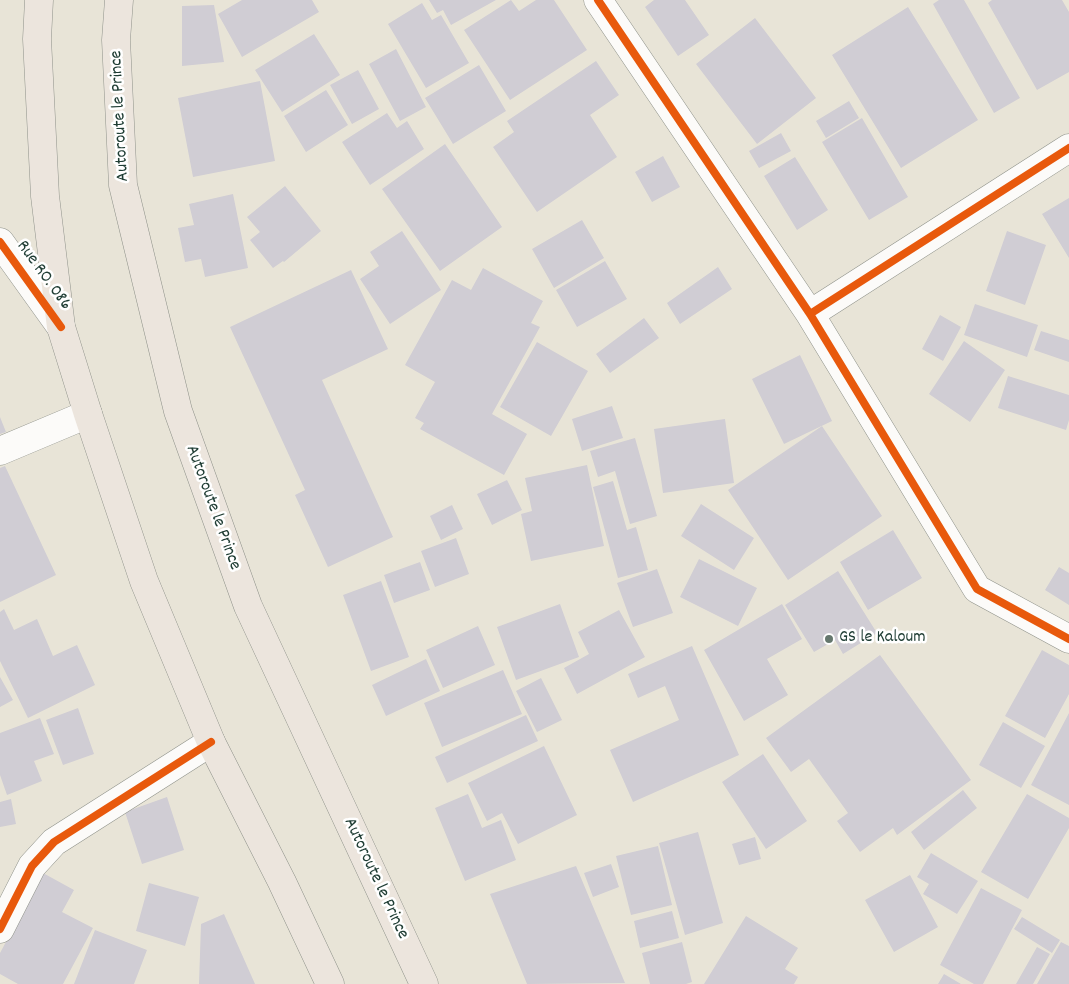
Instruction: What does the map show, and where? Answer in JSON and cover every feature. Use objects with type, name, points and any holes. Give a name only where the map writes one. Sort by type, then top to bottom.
[{"type":"main road","points":[[39,0],[36,39],[45,196],[61,327],[144,581],[212,742],[282,882],[330,984]]},
{"type":"main road","name":"Autoroute le Prince","points":[[119,0],[116,40],[123,184],[178,411],[248,606],[424,984]]},
{"type":"street","points":[[598,0],[810,314],[977,589],[1069,640]]},
{"type":"street","points":[[810,314],[1069,148]]},
{"type":"street","name":"Rue RO. 086","points":[[0,242],[61,327]]},
{"type":"street","points":[[0,451],[88,414]]},
{"type":"street","points":[[0,929],[32,866],[54,842],[212,742]]},
{"type":"building","points":[[242,0],[312,0],[319,12],[242,57],[218,14]]},
{"type":"building","points":[[429,0],[496,0],[451,25],[443,10],[437,13]]},
{"type":"building","points":[[511,0],[519,11],[536,0],[554,0],[587,50],[510,100],[464,30]]},
{"type":"building","points":[[654,0],[685,0],[709,35],[678,56],[645,7]]},
{"type":"building","points":[[939,0],[964,0],[1020,98],[994,113],[933,4]]},
{"type":"building","points":[[992,0],[1062,0],[1069,12],[1069,72],[1037,90],[988,3]]},
{"type":"building","points":[[422,3],[432,20],[441,15],[469,63],[426,88],[388,24]]},
{"type":"building","points":[[214,5],[224,62],[182,66],[182,6]]},
{"type":"building","points":[[908,7],[978,120],[901,168],[832,55]]},
{"type":"building","points":[[755,18],[816,98],[757,144],[696,64]]},
{"type":"building","points":[[314,34],[340,75],[282,112],[255,70]]},
{"type":"building","points":[[396,49],[426,107],[400,121],[369,64]]},
{"type":"building","points":[[596,61],[619,95],[590,115],[617,157],[537,212],[493,147],[514,132],[507,121]]},
{"type":"building","points":[[479,65],[506,111],[453,144],[425,98]]},
{"type":"building","points":[[358,70],[379,109],[352,124],[330,85]]},
{"type":"building","points":[[260,81],[275,161],[193,177],[178,98]]},
{"type":"building","points":[[326,90],[348,125],[306,152],[284,116]]},
{"type":"building","points":[[849,101],[859,118],[826,138],[816,121]]},
{"type":"building","points":[[387,113],[397,128],[407,121],[424,149],[370,185],[342,142]]},
{"type":"building","points":[[862,118],[908,197],[869,220],[822,142]]},
{"type":"building","points":[[781,133],[791,151],[759,168],[749,151]]},
{"type":"building","points":[[445,144],[502,227],[440,271],[382,189]]},
{"type":"building","points":[[663,156],[680,187],[652,202],[635,172]]},
{"type":"building","points":[[795,157],[828,210],[797,230],[764,176]]},
{"type":"building","points":[[285,186],[321,231],[284,262],[273,268],[250,240],[260,232],[247,217]]},
{"type":"building","points":[[233,194],[248,268],[205,277],[201,259],[185,262],[178,228],[194,225],[189,204]]},
{"type":"building","points":[[1069,198],[1069,258],[1042,214]]},
{"type":"building","points":[[582,220],[604,258],[554,288],[532,249]]},
{"type":"building","points":[[402,231],[441,290],[390,324],[360,279],[379,266],[370,252]]},
{"type":"building","points":[[1007,231],[1046,245],[1025,305],[986,291]]},
{"type":"building","points":[[605,261],[627,299],[577,327],[556,290]]},
{"type":"building","points":[[718,267],[732,289],[680,324],[667,303]]},
{"type":"building","points":[[483,268],[543,301],[531,323],[540,327],[492,414],[527,434],[504,475],[420,429],[424,423],[415,418],[435,382],[405,365],[452,280],[471,290]]},
{"type":"building","points":[[351,270],[388,349],[322,380],[393,537],[328,567],[295,495],[305,490],[230,327]]},
{"type":"building","points":[[975,304],[1038,325],[1027,357],[964,335]]},
{"type":"building","points":[[940,315],[961,327],[943,361],[922,349]]},
{"type":"building","points":[[644,318],[659,338],[610,373],[596,354]]},
{"type":"building","points":[[1041,331],[1069,340],[1069,362],[1034,350]]},
{"type":"building","points":[[964,341],[1005,370],[970,422],[929,394]]},
{"type":"building","points":[[537,342],[588,371],[551,436],[500,407]]},
{"type":"building","points":[[800,355],[832,421],[784,444],[752,379]]},
{"type":"building","points":[[1008,376],[1069,395],[1069,420],[1066,430],[998,408]]},
{"type":"building","points":[[612,406],[623,438],[582,451],[572,419]]},
{"type":"building","points":[[0,417],[6,432],[0,434]]},
{"type":"building","points":[[725,419],[734,483],[663,493],[654,429]]},
{"type":"building","points":[[822,426],[882,516],[788,580],[728,490]]},
{"type":"building","points":[[635,438],[657,516],[630,524],[615,471],[598,477],[590,451]]},
{"type":"building","points":[[587,465],[604,546],[531,561],[521,514],[532,511],[525,478]]},
{"type":"building","points":[[5,466],[56,575],[0,602],[0,468]]},
{"type":"building","points":[[507,480],[522,510],[492,525],[477,494]]},
{"type":"building","points":[[613,481],[627,530],[636,527],[648,570],[618,578],[593,487]]},
{"type":"building","points":[[701,504],[754,538],[734,570],[681,536]]},
{"type":"building","points":[[452,505],[463,529],[441,540],[430,516]]},
{"type":"building","points":[[893,530],[922,578],[868,610],[840,562]]},
{"type":"building","points":[[456,538],[469,574],[435,587],[421,551]]},
{"type":"building","points":[[699,559],[757,588],[738,626],[680,597]]},
{"type":"building","points":[[420,562],[430,590],[394,603],[384,575]]},
{"type":"building","points":[[1059,567],[1069,573],[1069,605],[1045,590]]},
{"type":"building","points":[[657,569],[673,613],[633,627],[617,583]]},
{"type":"building","points":[[838,571],[877,633],[843,654],[835,640],[814,652],[785,605]]},
{"type":"building","points":[[381,581],[409,657],[371,671],[343,595]]},
{"type":"building","points":[[560,604],[579,657],[516,680],[497,627]]},
{"type":"building","points":[[782,604],[802,639],[767,659],[788,695],[744,721],[704,650]]},
{"type":"building","points":[[4,609],[14,630],[37,619],[53,656],[77,645],[95,685],[28,718],[0,661],[0,612]]},
{"type":"building","points":[[619,610],[645,657],[577,694],[564,668],[589,654],[578,632]]},
{"type":"building","points":[[478,626],[495,665],[443,688],[426,650]]},
{"type":"building","points":[[692,646],[739,755],[633,802],[610,750],[679,720],[665,686],[638,698],[628,674]]},
{"type":"building","points":[[1042,650],[1069,665],[1069,694],[1045,738],[1005,716]]},
{"type":"building","points":[[880,655],[971,780],[897,835],[893,828],[860,852],[837,821],[848,813],[809,759],[791,772],[766,738]]},
{"type":"building","points":[[426,659],[440,691],[386,716],[372,685]]},
{"type":"building","points":[[503,670],[522,714],[442,747],[424,703]]},
{"type":"building","points":[[0,677],[13,700],[0,707]]},
{"type":"building","points":[[541,678],[562,720],[537,732],[516,691]]},
{"type":"building","points":[[78,708],[94,754],[63,765],[46,720]]},
{"type":"building","points":[[1069,713],[1069,805],[1031,785]]},
{"type":"building","points":[[526,715],[538,741],[447,783],[435,757]]},
{"type":"building","points":[[40,718],[54,754],[34,761],[42,781],[7,795],[0,775],[0,733]]},
{"type":"building","points":[[1003,722],[1045,746],[1021,788],[979,765]]},
{"type":"building","points":[[544,746],[577,815],[518,844],[502,813],[487,821],[468,783]]},
{"type":"building","points":[[763,754],[807,821],[766,849],[722,782]]},
{"type":"building","points":[[963,790],[977,808],[924,850],[911,832]]},
{"type":"building","points":[[468,794],[482,828],[501,820],[516,860],[465,881],[435,808]]},
{"type":"building","points":[[1027,794],[1069,818],[1069,828],[1028,899],[981,872]]},
{"type":"building","points":[[167,797],[184,850],[142,864],[125,812]]},
{"type":"building","points":[[11,799],[16,824],[0,827],[0,802]]},
{"type":"building","points":[[698,832],[723,923],[685,935],[659,843]]},
{"type":"building","points":[[755,837],[761,859],[739,865],[732,844]]},
{"type":"building","points":[[658,846],[672,905],[631,915],[616,856]]},
{"type":"building","points":[[931,853],[978,881],[957,914],[923,894],[929,884],[917,877]]},
{"type":"building","points":[[611,864],[619,887],[593,897],[584,873]]},
{"type":"building","points":[[576,866],[625,983],[527,984],[490,894]]},
{"type":"building","points":[[43,873],[74,890],[62,912],[93,928],[63,984],[18,984],[0,974],[0,953]]},
{"type":"building","points":[[910,875],[938,927],[894,952],[865,900]]},
{"type":"building","points":[[149,883],[199,897],[185,946],[136,931]]},
{"type":"building","points":[[981,888],[1022,910],[983,984],[974,984],[940,965]]},
{"type":"building","points":[[672,911],[679,938],[640,948],[634,921]]},
{"type":"building","points":[[224,914],[255,984],[199,984],[201,924]]},
{"type":"building","points":[[746,916],[798,948],[785,969],[798,977],[794,984],[704,984]]},
{"type":"building","points":[[1022,917],[1060,940],[1052,953],[1014,929]]},
{"type":"building","points":[[95,930],[147,950],[134,984],[74,984]]},
{"type":"building","points":[[682,942],[692,982],[686,984],[650,984],[642,953]]},
{"type":"building","points":[[1061,942],[1069,946],[1069,984],[1037,984]]},
{"type":"building","points":[[1037,947],[1050,954],[1033,984],[1016,984]]},
{"type":"building","points":[[944,974],[961,984],[938,984]]},
{"type":"cycle path","points":[[598,0],[810,314],[977,589],[1069,639]]},
{"type":"cycle path","points":[[810,314],[1069,148]]},
{"type":"cycle path","points":[[0,242],[61,327]]},
{"type":"cycle path","points":[[0,929],[32,866],[54,842],[211,742]]},
{"type":"place","name":"GS le Kaloum","points":[[829,639]]}]
